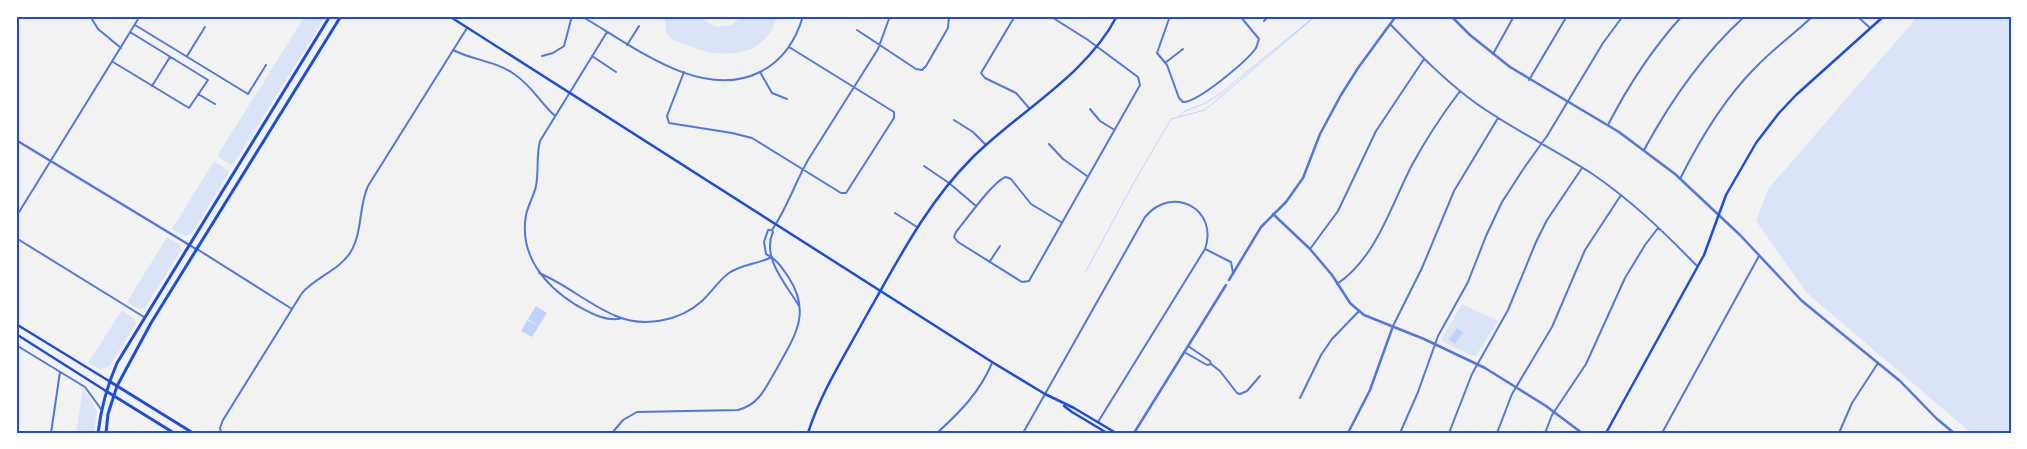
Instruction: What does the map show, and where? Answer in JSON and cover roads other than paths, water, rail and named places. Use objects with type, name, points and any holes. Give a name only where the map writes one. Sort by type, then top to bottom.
[{"type":"main road","points":[[98,433],[101,409],[109,381],[144,318],[330,16]]},
{"type":"main road","points":[[106,433],[108,414],[117,386],[151,323],[341,16]]},
{"type":"main road","points":[[449,16],[992,362],[1116,433]]},
{"type":"main road","points":[[808,433],[824,394],[917,227],[949,183],[986,145],[1074,71],[1097,46],[1117,16]]},
{"type":"main road","points":[[1606,433],[1707,248],[1734,179],[1756,143],[1769,125],[1796,95],[1884,16]]},
{"type":"main road","points":[[16,324],[192,433]]},
{"type":"main road","points":[[16,334],[174,433]]},
{"type":"main road","points":[[1061,403],[1072,412],[1107,433]]},
{"type":"street","points":[[90,16],[98,29],[120,48]]},
{"type":"street","points":[[16,217],[140,16]]},
{"type":"street","points":[[542,56],[553,53],[564,46],[572,16]]},
{"type":"street","points":[[581,16],[627,45],[684,72],[710,79],[730,80],[760,72],[775,62],[789,47],[803,16]]},
{"type":"street","points":[[800,307],[773,264],[769,244],[772,230],[788,204],[803,169],[880,45],[890,16]]},
{"type":"street","points":[[857,30],[916,69],[922,70],[946,32],[949,16]]},
{"type":"street","points":[[1015,16],[981,72],[985,78],[1016,94],[1029,108]]},
{"type":"street","points":[[1050,16],[1097,46],[1138,77],[1140,85],[1030,278],[1026,282],[1022,282],[958,242],[954,237],[976,206],[1006,176],[1011,179],[1035,207],[1061,222]]},
{"type":"street","points":[[1170,16],[1156,53],[1166,63],[1175,89],[1182,102],[1187,102],[1204,94],[1254,52],[1259,44],[1257,36],[1240,16]]},
{"type":"street","points":[[1264,21],[1270,16]]},
{"type":"street","points":[[1134,433],[1261,227],[1286,202],[1304,178],[1320,134],[1336,104],[1358,68],[1396,16]]},
{"type":"street","points":[[1451,16],[1493,54],[1529,80],[1608,125],[1644,150],[1680,179],[1740,235],[1802,301],[1908,388],[1929,411],[1954,433]]},
{"type":"street","points":[[1493,54],[1514,16]]},
{"type":"street","points":[[1529,80],[1567,16]]},
{"type":"street","points":[[1400,433],[1418,392],[1435,344],[1468,282],[1502,202],[1542,144],[1590,64],[1623,16]]},
{"type":"street","points":[[1608,125],[1636,75],[1682,16]]},
{"type":"street","points":[[1644,150],[1661,118],[1686,80],[1720,40],[1745,16]]},
{"type":"street","points":[[1680,179],[1705,132],[1734,90],[1772,52],[1813,16]]},
{"type":"street","points":[[1857,16],[1870,28]]},
{"type":"street","points":[[1390,24],[1424,59],[1460,91],[1498,118],[1582,168],[1621,195],[1658,227],[1697,266]]},
{"type":"street","points":[[135,25],[248,94],[266,65]]},
{"type":"street","points":[[627,45],[639,26]]},
{"type":"street","points":[[187,56],[205,27]]},
{"type":"street","points":[[221,433],[220,428],[223,420],[307,287],[338,266],[349,254],[358,234],[362,201],[368,186],[467,28]]},
{"type":"street","points":[[113,62],[189,108],[208,80],[130,32]]},
{"type":"street","points":[[607,32],[554,115],[539,144],[537,177],[525,224],[528,249],[539,273],[551,287],[586,311],[611,320],[622,318],[658,321],[679,316],[697,305],[724,277],[734,270],[772,257]]},
{"type":"street","points":[[684,72],[667,116],[669,123],[752,138],[842,193],[846,193],[894,118],[894,114],[892,110],[789,47]]},
{"type":"street","points":[[1166,63],[1183,49]]},
{"type":"street","points":[[453,50],[466,57],[513,72],[534,90],[554,115]]},
{"type":"street","points":[[152,86],[170,56]]},
{"type":"street","points":[[592,56],[616,72]]},
{"type":"street","points":[[1310,248],[1338,212],[1376,132],[1424,59]]},
{"type":"street","points":[[760,72],[772,93],[786,99]]},
{"type":"street","points":[[1337,284],[1353,270],[1374,242],[1422,147],[1460,91]]},
{"type":"street","points":[[198,94],[215,104]]},
{"type":"street","points":[[1090,109],[1100,121],[1114,129]]},
{"type":"street","points":[[1348,433],[1370,390],[1393,326],[1422,268],[1454,191],[1498,118]]},
{"type":"street","points":[[954,120],[973,132],[986,145]]},
{"type":"street","points":[[16,140],[189,244],[292,309]]},
{"type":"street","points":[[1049,144],[1063,159],[1087,176]]},
{"type":"street","points":[[924,166],[949,183],[976,206]]},
{"type":"street","points":[[1449,433],[1477,364],[1508,310],[1547,220],[1582,168]]},
{"type":"street","points":[[1497,433],[1516,386],[1552,327],[1585,250],[1621,195]]},
{"type":"street","points":[[1023,433],[1145,217],[1150,210],[1158,205],[1172,201],[1183,202],[1201,214],[1208,228],[1208,243],[1098,422]]},
{"type":"street","points":[[895,213],[917,227]]},
{"type":"street","points":[[1273,214],[1310,248],[1350,303],[1364,316],[1393,326],[1477,364],[1516,386],[1582,433]]},
{"type":"street","points":[[1545,433],[1555,412],[1586,364],[1603,330],[1619,289],[1634,261],[1658,227]]},
{"type":"street","points":[[612,433],[626,417],[642,411],[734,410],[752,404],[765,389],[798,330],[801,317],[794,286],[778,261],[766,254],[764,246],[768,230],[772,230]]},
{"type":"street","points":[[16,238],[144,318]]},
{"type":"street","points":[[990,261],[1000,246]]},
{"type":"street","points":[[1205,249],[1231,262],[1233,273]]},
{"type":"street","points":[[1662,433],[1760,256]]},
{"type":"street","points":[[539,273],[622,318]]},
{"type":"street","points":[[1300,398],[1321,354],[1332,339],[1359,312]]},
{"type":"street","points":[[16,345],[85,387],[101,409]]},
{"type":"street","points":[[1188,346],[1220,371],[1237,393],[1240,394],[1247,391],[1260,376]]},
{"type":"street","points":[[1184,352],[1207,365],[1211,364]]},
{"type":"street","points":[[937,433],[971,400],[992,362]]},
{"type":"street","points":[[1839,433],[1852,404],[1878,363]]},
{"type":"street","points":[[52,433],[60,372]]},
{"type":"water","points":[[536,306],[547,313],[532,337],[521,331],[527,320],[537,325],[528,319]]},
{"type":"water","points":[[1457,328],[1463,332],[1455,344],[1449,340]]},
{"type":"waterway","points":[[1086,271],[1171,119],[1205,110],[1316,16]]},
{"type":"waterway","points":[[1179,117],[1183,112],[1206,103],[1221,93],[1314,17]]}]
